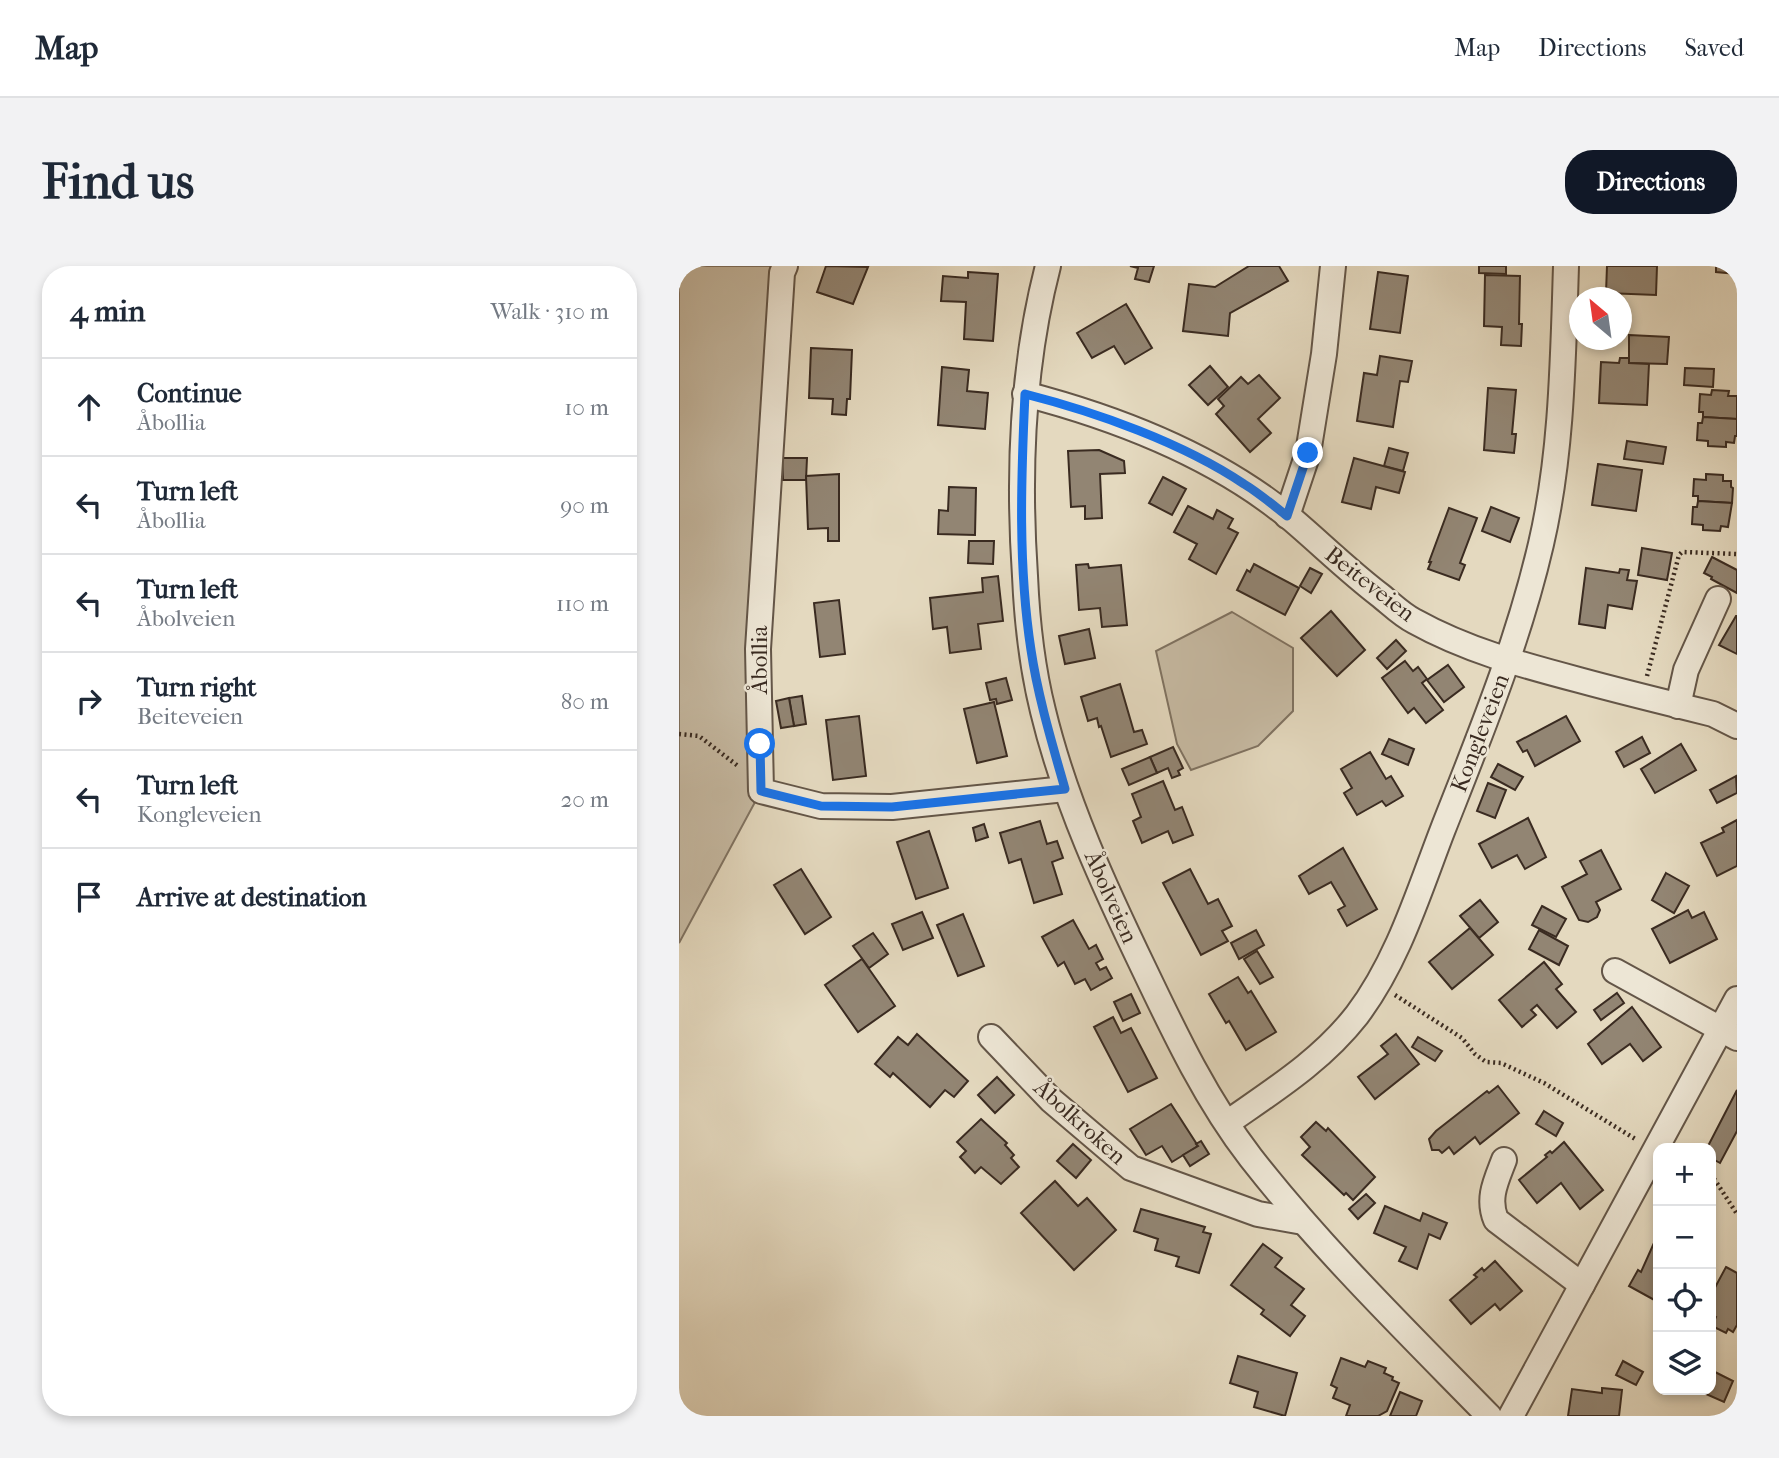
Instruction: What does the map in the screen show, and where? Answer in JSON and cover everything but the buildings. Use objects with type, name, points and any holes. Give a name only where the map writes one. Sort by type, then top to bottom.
[{"type":"street","name":"Åbollia","points":[[761,778],[758,649],[782,273],[785,266]]},
{"type":"street","name":"Åbolveien","points":[[1048,266],[1025,394],[1022,533],[1030,648],[1042,711],[1065,789],[1154,990],[1202,1085],[1227,1123],[1249,1155],[1330,1253],[1489,1416]]},
{"type":"street","points":[[1287,516],[1310,441],[1324,354],[1333,266]]},
{"type":"street","name":"Kongleveien","points":[[1227,1123],[1301,1072],[1331,1045],[1376,986],[1409,918],[1508,662],[1541,543],[1557,448],[1566,266]]},
{"type":"street","name":"Beiteveien","points":[[1025,394],[1076,407],[1160,441],[1243,483],[1287,516],[1411,620],[1443,637],[1508,662],[1713,714],[1737,726]]},
{"type":"street","points":[[1678,706],[1686,670],[1718,599]]},
{"type":"street","points":[[761,778],[761,791],[821,806],[892,807],[1065,789]]},
{"type":"street","points":[[1615,971],[1729,1034]]},
{"type":"street","points":[[1660,1143],[1729,1034],[1737,999]]},
{"type":"street","name":"Åbolkroken","points":[[991,1037],[1051,1100],[1131,1168],[1258,1214],[1303,1222]]},
{"type":"street","points":[[1511,1416],[1653,1155]]},
{"type":"street","points":[[1504,1160],[1492,1191],[1491,1208],[1496,1220],[1582,1285]]},
{"type":"path","points":[[1643,697],[1652,651],[1679,555],[1682,552],[1737,554]]},
{"type":"path","points":[[679,734],[699,736],[739,766],[761,778]]},
{"type":"path","points":[[1376,986],[1399,997],[1462,1038],[1475,1054],[1486,1062],[1501,1063],[1544,1083],[1653,1150]]},
{"type":"path","points":[[1716,1182],[1737,1214]]},
{"type":"shaded area","points":[[679,266],[785,266],[761,791],[679,943]]},
{"type":"shaded area","points":[[1232,612],[1293,648],[1293,711],[1258,746],[1191,770],[1177,744],[1156,651]]},
{"type":"route","points":[[760,744],[761,791],[821,806],[892,807],[1065,789],[1042,711],[1030,648],[1022,533],[1025,394],[1076,407],[1199,459],[1243,483],[1287,516],[1308,453]]}]
